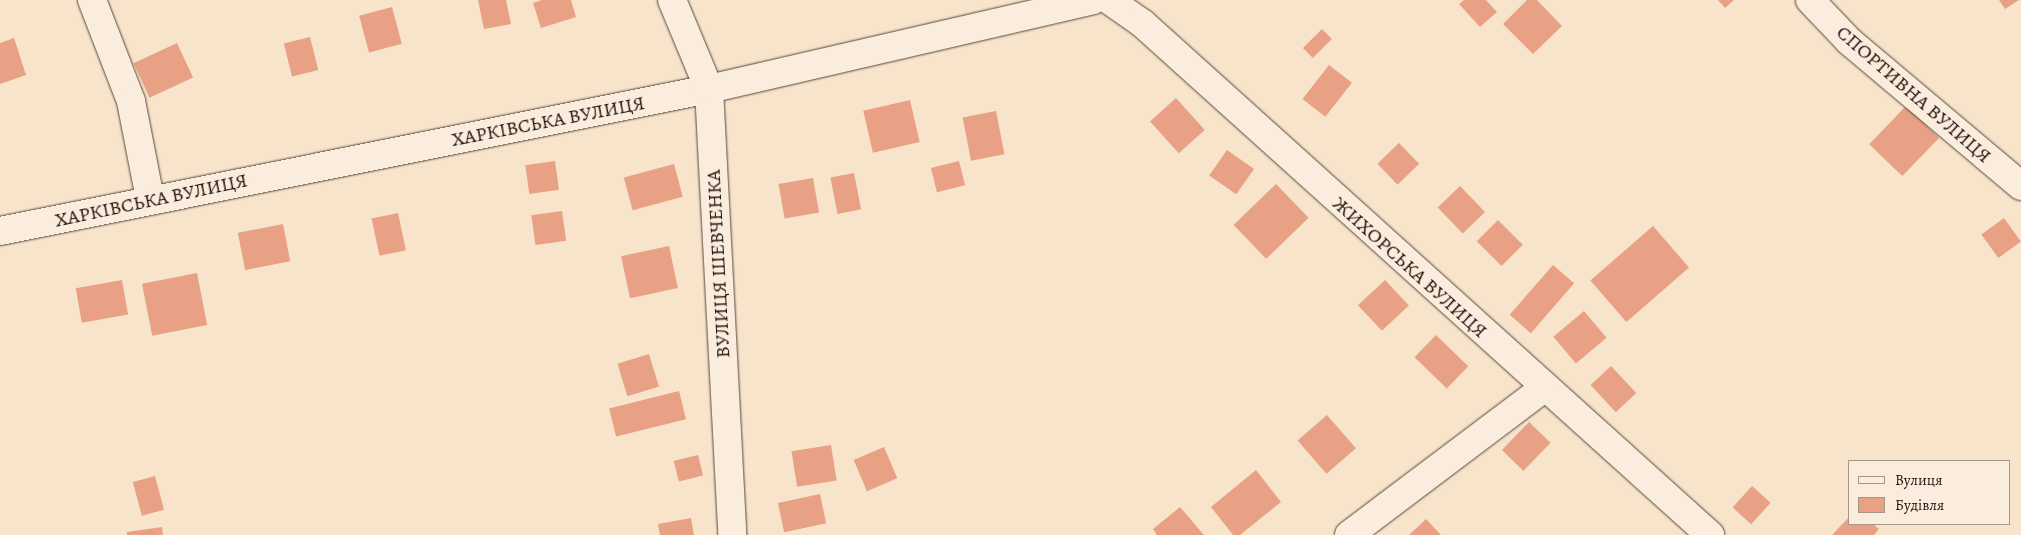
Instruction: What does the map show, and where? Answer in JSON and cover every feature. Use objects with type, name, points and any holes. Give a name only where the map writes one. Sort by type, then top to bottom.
[{"type":"street","points":[[92,0],[131,101],[150,200]]},
{"type":"street","name":"ВУЛИЦЯ ШЕВЧЕНКА","points":[[672,0],[709,89],[732,535]]},
{"type":"street","name":"ХАРКІВСЬКА ВУЛИЦЯ","points":[[0,231],[709,89],[1093,0]]},
{"type":"street","name":"ЖИХОРСЬКА ВУЛИЦЯ","points":[[1109,0],[1142,24],[1544,388],[1710,535]]},
{"type":"street","name":"СПОРТИВНА ВУЛИЦЯ","points":[[1810,0],[1849,41],[2021,186]]},
{"type":"street","points":[[1349,535],[1544,388]]},
{"type":"building","points":[[478,0],[506,0],[511,24],[484,29]]},
{"type":"building","points":[[542,0],[571,0],[576,17],[541,28],[533,3]]},
{"type":"building","points":[[1464,0],[1486,0],[1497,12],[1480,27],[1459,4]]},
{"type":"building","points":[[1527,0],[1537,0],[1562,26],[1533,54],[1503,24]]},
{"type":"building","points":[[1718,0],[1734,0],[1725,8]]},
{"type":"building","points":[[1999,0],[2019,0],[2005,9]]},
{"type":"building","points":[[392,7],[402,44],[369,53],[359,16]]},
{"type":"building","points":[[1322,29],[1332,39],[1313,58],[1303,48]]},
{"type":"building","points":[[310,37],[318,70],[292,77],[284,44]]},
{"type":"building","points":[[14,38],[26,75],[0,84],[0,43]]},
{"type":"building","points":[[177,43],[193,77],[150,98],[133,63]]},
{"type":"building","points":[[1329,65],[1352,83],[1325,117],[1303,99]]},
{"type":"building","points":[[1176,98],[1205,130],[1179,153],[1150,121]]},
{"type":"building","points":[[910,100],[920,142],[873,153],[863,111]]},
{"type":"building","points":[[1906,106],[1939,138],[1902,176],[1869,144]]},
{"type":"building","points":[[996,111],[1004,154],[971,161],[963,117]]},
{"type":"building","points":[[1399,143],[1419,164],[1398,185],[1377,164]]},
{"type":"building","points":[[1227,150],[1254,169],[1236,194],[1209,175]]},
{"type":"building","points":[[555,161],[559,190],[529,194],[525,165]]},
{"type":"building","points":[[959,161],[965,185],[937,192],[931,168]]},
{"type":"building","points":[[674,164],[683,197],[633,210],[624,177]]},
{"type":"building","points":[[854,173],[861,209],[838,214],[830,178]]},
{"type":"building","points":[[813,178],[819,212],[785,219],[779,184]]},
{"type":"building","points":[[1276,184],[1309,218],[1266,259],[1234,225]]},
{"type":"building","points":[[1460,186],[1485,212],[1463,233],[1438,208]]},
{"type":"building","points":[[562,211],[566,241],[535,245],[531,215]]},
{"type":"building","points":[[398,213],[406,250],[379,256],[372,219]]},
{"type":"building","points":[[2004,218],[2021,241],[1998,258],[1981,234]]},
{"type":"building","points":[[1498,220],[1523,245],[1502,266],[1477,241]]},
{"type":"building","points":[[283,224],[290,261],[245,270],[238,233]]},
{"type":"building","points":[[1653,226],[1689,268],[1626,322],[1590,280]]},
{"type":"building","points":[[669,246],[678,288],[630,298],[621,256]]},
{"type":"building","points":[[1553,265],[1574,283],[1531,333],[1510,315]]},
{"type":"building","points":[[197,273],[207,325],[152,336],[142,284]]},
{"type":"building","points":[[122,280],[128,314],[82,323],[76,288]]},
{"type":"building","points":[[1385,280],[1409,306],[1382,331],[1358,305]]},
{"type":"building","points":[[1584,311],[1606,338],[1576,364],[1553,337]]},
{"type":"building","points":[[1436,335],[1468,366],[1447,389],[1414,357]]},
{"type":"building","points":[[649,354],[659,387],[627,396],[617,364]]},
{"type":"building","points":[[1611,366],[1636,393],[1616,412],[1591,385]]},
{"type":"building","points":[[679,391],[686,419],[616,437],[609,408]]},
{"type":"building","points":[[1327,415],[1356,448],[1326,474],[1298,441]]},
{"type":"building","points":[[1529,422],[1551,443],[1523,471],[1502,450]]},
{"type":"building","points":[[831,445],[837,481],[797,487],[791,451]]},
{"type":"building","points":[[884,447],[897,478],[867,491],[854,460]]},
{"type":"building","points":[[698,455],[703,475],[679,481],[674,461]]},
{"type":"building","points":[[1256,470],[1281,502],[1240,535],[1233,535],[1211,507]]},
{"type":"building","points":[[155,476],[164,510],[142,516],[133,482]]},
{"type":"building","points":[[1752,486],[1771,503],[1751,524],[1733,508]]},
{"type":"building","points":[[820,494],[826,523],[784,532],[778,503]]},
{"type":"building","points":[[1180,507],[1204,535],[1157,535],[1153,529]]},
{"type":"building","points":[[691,518],[694,535],[660,535],[658,524]]},
{"type":"building","points":[[1848,518],[1848,525],[1874,525],[1879,529],[1874,535],[1832,535]]},
{"type":"building","points":[[1426,519],[1441,535],[1409,535]]},
{"type":"building","points":[[162,527],[163,535],[127,535],[127,532]]}]
